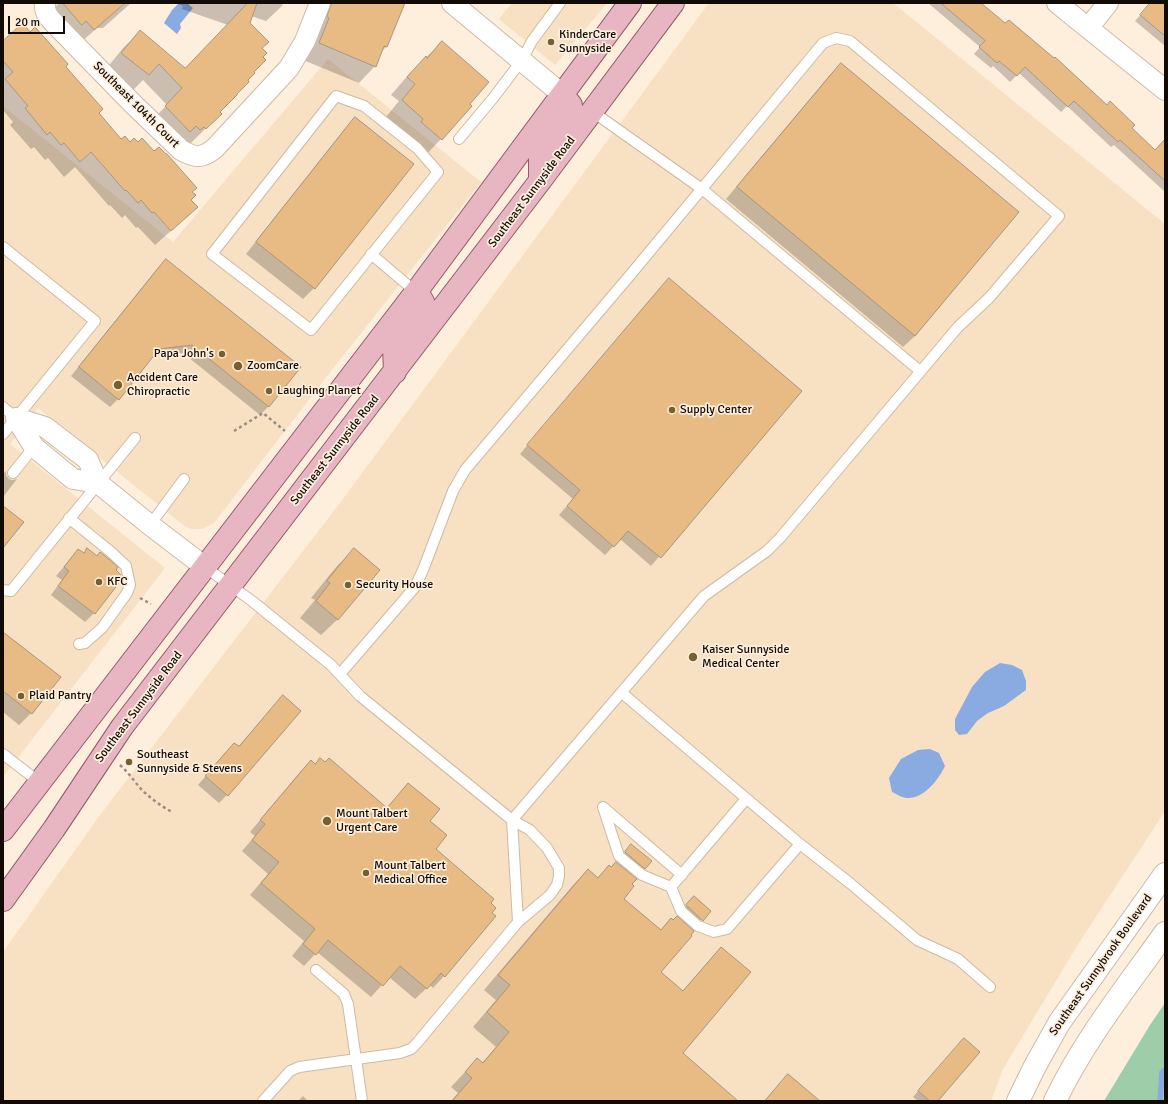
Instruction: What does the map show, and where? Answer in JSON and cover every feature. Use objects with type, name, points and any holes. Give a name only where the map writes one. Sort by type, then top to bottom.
[{"type":"main road","points":[[3,830],[416,292],[630,3]]},
{"type":"main road","name":"Southeast Sunnyside Road","points":[[3,900],[54,830],[104,752],[127,721],[593,112],[673,3]]},
{"type":"main road","points":[[540,181],[540,152],[571,112],[571,105],[563,95]]},
{"type":"main road","points":[[395,372],[394,347],[420,314],[424,306],[423,300],[416,292]]},
{"type":"main road","name":"Southeast Sunnybrook Boulevard","points":[[1018,1101],[1059,1023],[1165,874]]},
{"type":"main road","points":[[1055,1101],[1094,1030],[1165,933]]},
{"type":"street","name":"Southeast 104th Court","points":[[45,3],[47,15],[53,22],[132,103],[181,150],[189,155],[198,157],[208,154],[215,148],[289,68],[305,41],[320,3]]},
{"type":"street","points":[[452,3],[563,95]]},
{"type":"street","points":[[1057,3],[1165,90]]},
{"type":"street","points":[[1088,27],[1108,3]]},
{"type":"street","points":[[10,412],[34,447],[73,479],[98,484],[205,567]]},
{"type":"street","points":[[10,412],[45,427],[88,460],[98,484]]},
{"type":"lane","points":[[459,139],[522,60],[532,40],[560,3]]},
{"type":"lane","points":[[340,674],[415,586],[423,570],[453,491],[465,470],[702,189],[823,42],[836,38],[850,41],[1059,216],[989,298],[958,327],[780,538],[767,551],[704,596],[512,820],[518,922]]},
{"type":"lane","points":[[336,96],[364,106],[417,148],[438,172],[371,254],[311,330],[212,254],[336,96]]},
{"type":"lane","points":[[593,112],[702,189],[920,371]]},
{"type":"lane","points":[[3,248],[95,321],[10,412],[3,434]]},
{"type":"lane","points":[[371,254],[416,292]]},
{"type":"lane","points":[[7,590],[98,484],[135,438]]},
{"type":"lane","points":[[13,473],[34,447]]},
{"type":"lane","points":[[150,525],[184,479]]},
{"type":"lane","points":[[69,518],[126,566],[130,584],[127,593],[102,628],[85,643],[79,644]]},
{"type":"lane","points":[[205,567],[252,601],[319,655],[340,674],[360,696],[512,820],[530,830],[547,848],[559,868],[558,885],[550,895],[518,922],[411,1049],[400,1053],[299,1066],[290,1071],[263,1101]]},
{"type":"lane","points":[[622,693],[746,799],[851,884],[917,940],[958,959],[990,987]]},
{"type":"lane","points":[[3,754],[39,782]]},
{"type":"lane","points":[[671,887],[746,799]]},
{"type":"lane","points":[[682,875],[603,807],[619,856],[642,875],[671,887],[681,911],[698,926],[714,932],[727,929],[800,844]]},
{"type":"lane","points":[[316,970],[344,994],[348,1004],[362,1101]]},
{"type":"path","points":[[234,431],[263,413],[299,443]]},
{"type":"path","points":[[122,600],[133,608],[141,597],[168,614]]},
{"type":"path","points":[[104,752],[129,773],[142,790],[160,805],[172,812]]},
{"type":"shaded area","name":"KinderCare Sunnyside","points":[[512,3],[607,3],[555,65],[499,19]]},
{"type":"shaded area","name":"Kaiser Sunnyside Medical Center","points":[[709,3],[893,3],[1165,224],[1165,811],[1077,946],[1003,1069],[991,1101],[3,1101],[3,952],[100,815],[340,503]]},
{"type":"shaded area","points":[[328,59],[481,182],[331,371],[214,523],[202,529],[191,529],[182,524],[38,408],[10,444],[165,568],[3,777],[3,106],[173,242]]},
{"type":"green space","points":[[1165,1003],[1165,1101],[1104,1101],[1150,1025]]},
{"type":"water","points":[[179,3],[187,3],[193,8],[180,24],[181,28],[177,34],[164,23],[172,10]]},
{"type":"water","points":[[1000,663],[1012,665],[1022,670],[1026,681],[1026,690],[1004,706],[988,713],[977,721],[967,734],[959,735],[955,730],[955,719],[972,687],[985,672]]},
{"type":"water","points":[[930,749],[939,753],[945,766],[935,782],[925,792],[913,797],[905,798],[892,792],[889,778],[901,759],[918,750]]},
{"type":"building","points":[[63,3],[125,3],[94,30],[86,21],[82,25]]},
{"type":"building","points":[[248,3],[257,3],[250,23],[269,42],[262,48],[267,53],[263,57],[266,60],[254,72],[255,73],[248,80],[249,82],[220,112],[222,114],[206,129],[204,127],[200,130],[196,126],[190,132],[165,106],[182,88],[159,64],[149,75],[121,53],[140,30],[185,68]]},
{"type":"building","points":[[332,3],[405,3],[387,47],[384,46],[376,67],[319,43],[329,18],[327,17]]},
{"type":"building","points":[[941,3],[981,3],[1005,23],[1009,20],[1054,58],[1055,57],[1107,105],[1110,101],[1135,125],[1132,128],[1155,150],[1165,139],[1165,181],[1120,140],[1118,142],[1074,101],[1068,107],[1025,67],[1017,76],[999,61],[997,63],[979,47],[985,41]]},
{"type":"building","points":[[1150,3],[1165,3],[1165,36],[1140,15]]},
{"type":"building","points":[[23,23],[30,32],[35,27],[68,64],[66,67],[103,109],[99,113],[121,139],[125,136],[130,142],[134,138],[138,142],[142,138],[154,151],[159,147],[197,188],[192,192],[196,195],[191,200],[198,207],[171,231],[141,200],[138,203],[126,190],[125,191],[91,152],[80,162],[64,143],[61,145],[50,132],[47,135],[25,108],[28,106],[5,79],[13,72],[3,61],[3,41]]},
{"type":"building","points":[[442,41],[489,82],[470,104],[472,106],[442,140],[421,122],[423,119],[402,100],[415,84],[407,77]]},
{"type":"building","points":[[841,63],[1019,212],[915,336],[737,187]]},
{"type":"building","points":[[355,117],[414,164],[315,289],[256,242]]},
{"type":"building","points":[[166,259],[301,367],[269,407],[192,345],[159,349],[119,400],[79,367]]},
{"type":"building","name":"Supply Center","points":[[669,278],[802,391],[661,558],[628,531],[614,547],[567,506],[580,490],[527,445]]},
{"type":"building","points":[[3,506],[24,522],[3,548]]},
{"type":"building","points":[[87,548],[97,556],[100,552],[118,567],[116,570],[121,575],[122,579],[95,614],[58,586],[69,571],[64,567],[78,549],[84,553]]},
{"type":"building","name":"Security House","points":[[354,548],[380,570],[338,620],[316,601],[330,583],[327,581]]},
{"type":"building","points":[[3,632],[61,677],[32,714],[3,691]]},
{"type":"building","points":[[283,695],[301,711],[228,796],[205,776],[234,743],[239,746]]},
{"type":"building","name":"Mount Talbert Medical Office","points":[[320,758],[325,762],[329,758],[387,808],[408,783],[440,809],[430,821],[447,835],[436,849],[494,899],[491,903],[496,908],[492,913],[496,916],[445,977],[441,973],[427,989],[400,966],[383,986],[328,940],[316,955],[303,944],[315,929],[261,883],[279,862],[252,840],[265,824],[260,820],[311,760],[315,764]]},
{"type":"building","points":[[631,844],[652,861],[645,869],[625,852]]},
{"type":"building","points":[[616,862],[637,879],[632,884],[634,886],[624,899],[661,930],[671,918],[673,920],[677,916],[694,931],[691,935],[692,936],[661,972],[683,991],[721,947],[751,972],[683,1053],[738,1101],[452,1101],[472,1078],[465,1072],[477,1058],[483,1063],[509,1032],[487,1012],[510,985],[498,975],[588,869],[598,878],[609,865],[611,867]]},
{"type":"building","points":[[694,896],[711,911],[703,921],[686,905]]},
{"type":"building","points":[[964,1038],[980,1052],[938,1101],[930,1101],[918,1091]]},
{"type":"building","points":[[788,1074],[820,1101],[765,1101]]},
{"type":"waterway","points":[[1160,1101],[1162,1072],[1165,1070]]},
{"type":"place","name":"KinderCare Sunnyside","points":[[551,42]]},
{"type":"place","name":"Papa John's","points":[[222,354]]},
{"type":"place","name":"ZoomCare","points":[[238,366]]},
{"type":"place","name":"Accident Care Chiropractic","points":[[118,385]]},
{"type":"place","name":"Laughing Planet","points":[[269,391]]},
{"type":"place","name":"Supply Center","points":[[672,410]]},
{"type":"place","name":"KFC","points":[[99,582]]},
{"type":"place","name":"Security House","points":[[348,585]]},
{"type":"place","name":"Kaiser Sunnyside Medical Center","points":[[693,657]]},
{"type":"place","name":"Plaid Pantry","points":[[21,696]]},
{"type":"place","name":"Southeast Sunnyside & Stevens","points":[[129,762]]},
{"type":"place","name":"Mount Talbert Urgent Care","points":[[327,821]]},
{"type":"place","name":"Mount Talbert Medical Office","points":[[366,873]]}]
